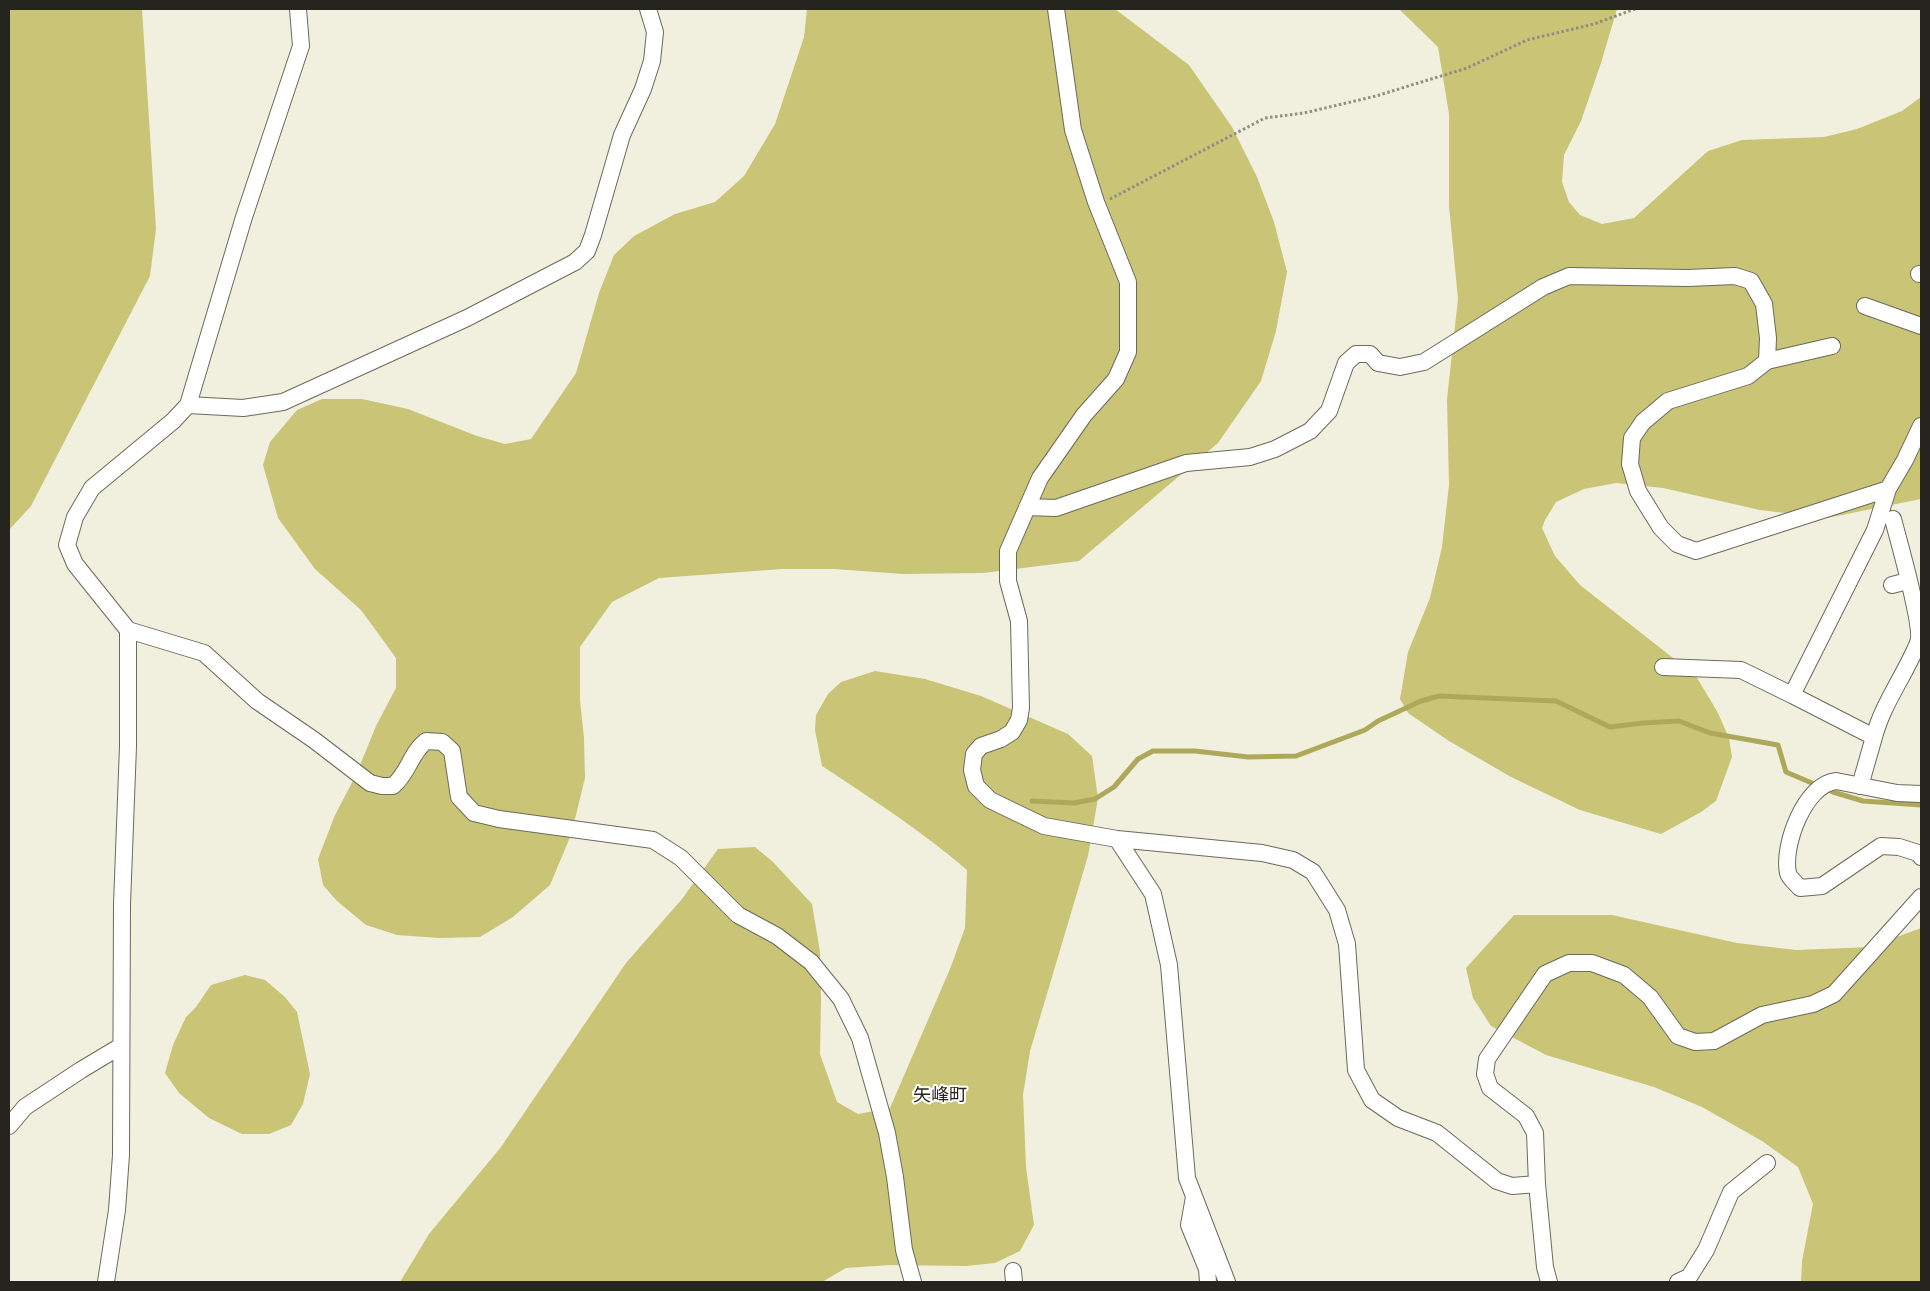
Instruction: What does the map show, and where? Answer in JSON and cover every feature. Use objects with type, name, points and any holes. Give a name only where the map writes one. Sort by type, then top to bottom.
[{"type":"street","points":[[298,9],[301,46],[244,217],[188,405],[173,421],[92,488],[75,517],[67,545],[75,564],[128,630],[204,653],[257,700],[314,740],[370,783],[393,786],[403,778],[416,750],[426,741],[442,742],[452,750],[459,797],[474,813],[499,819],[653,840],[681,858],[738,915],[777,936],[811,962],[840,999],[860,1038],[887,1133],[895,1177],[904,1250],[913,1282]]},
{"type":"street","points":[[188,405],[243,408],[283,402],[467,318],[575,262],[587,250],[593,235],[622,135],[643,90],[652,61],[655,32],[648,9]]},
{"type":"street","points":[[1056,9],[1073,130],[1096,202],[1128,282],[1128,352],[1116,379],[1084,415],[1040,478],[1008,550],[1008,581],[1018,621],[1021,708],[1019,720],[1012,732],[1001,739],[981,746],[974,754],[972,770],[976,786],[990,800],[1044,826],[1117,840],[1262,853],[1293,860],[1312,872],[1337,910],[1347,944],[1356,1070],[1372,1100],[1398,1118],[1437,1132],[1497,1182],[1512,1186],[1536,1184]]},
{"type":"street","points":[[1027,507],[1056,508],[1186,463],[1250,457],[1274,449],[1310,431],[1329,411],[1346,364],[1356,354],[1370,354],[1378,363],[1400,367],[1424,362],[1543,287],[1569,276],[1688,278],[1735,276],[1751,281],[1764,304],[1768,338],[1767,361]]},
{"type":"street","points":[[1866,306],[1921,326]]},
{"type":"street","points":[[1832,346],[1767,361],[1748,376],[1668,400],[1643,422],[1632,438],[1630,464],[1638,491],[1661,528],[1677,544],[1696,551],[1888,489]]},
{"type":"street","points":[[1792,695],[1875,530],[1888,489],[1905,460],[1921,426]]},
{"type":"street","points":[[1860,786],[1878,720],[1919,641],[1908,581],[1892,519]]},
{"type":"street","points":[[1892,585],[1908,581]]},
{"type":"street","points":[[106,1282],[117,1210],[121,1156],[122,904],[128,746],[128,630]]},
{"type":"street","points":[[1663,667],[1741,670],[1874,737]]},
{"type":"street","points":[[1921,794],[1897,793],[1836,781],[1829,782],[1814,795],[1796,820],[1786,856],[1788,875],[1800,888],[1822,886],[1881,846],[1899,847],[1918,853],[1921,857]]},
{"type":"street","points":[[1117,840],[1153,894],[1169,965],[1187,1178],[1228,1282]]},
{"type":"street","points":[[1549,1282],[1545,1267],[1536,1184],[1535,1133],[1526,1116],[1490,1088],[1485,1074],[1487,1059],[1545,974],[1569,963],[1592,963],[1624,975],[1650,997],[1678,1036],[1695,1042],[1714,1041],[1762,1015],[1813,1004],[1834,994],[1921,896]]},
{"type":"street","points":[[9,1126],[25,1107],[121,1046]]},
{"type":"street","points":[[1678,1282],[1688,1277],[1706,1250],[1730,1192],[1768,1164]]},
{"type":"street","points":[[1194,1197],[1189,1225],[1207,1269],[1208,1282]]},
{"type":"path","points":[[1105,202],[1265,118],[1304,114],[1376,96],[1467,68],[1527,40],[1594,24],[1635,9]]},
{"type":"shaded area","points":[[9,9],[142,9],[156,229],[150,276],[31,506],[9,530]]},
{"type":"shaded area","points":[[807,9],[1115,9],[1189,65],[1232,127],[1257,177],[1274,222],[1287,272],[1276,331],[1261,381],[1218,443],[1079,561],[983,573],[903,574],[834,569],[782,569],[659,578],[612,602],[580,647],[580,700],[584,738],[585,778],[571,835],[550,885],[513,917],[480,937],[439,938],[397,935],[366,925],[337,901],[323,885],[318,859],[335,815],[356,775],[376,726],[396,688],[396,658],[361,610],[315,569],[278,518],[263,465],[270,442],[297,410],[322,399],[362,399],[408,409],[477,436],[505,444],[531,439],[576,373],[599,293],[614,255],[634,236],[675,214],[715,202],[744,176],[775,124],[804,37]]},
{"type":"shaded area","points":[[1399,9],[1617,9],[1581,121],[1564,155],[1562,182],[1569,202],[1580,215],[1602,224],[1634,218],[1708,151],[1742,140],[1824,137],[1857,129],[1902,111],[1921,97],[1921,499],[1827,518],[1760,510],[1663,488],[1616,483],[1584,489],[1556,502],[1542,528],[1555,556],[1580,585],[1696,676],[1718,713],[1729,738],[1732,757],[1716,801],[1701,812],[1661,834],[1580,810],[1511,777],[1449,741],[1408,713],[1400,699],[1408,652],[1430,598],[1442,547],[1449,485],[1447,399],[1458,299],[1449,206],[1449,114],[1438,47]]},
{"type":"shaded area","points":[[875,671],[925,679],[981,696],[1068,734],[1092,756],[1098,798],[1088,856],[1030,1051],[1023,1095],[1026,1167],[1034,1225],[1020,1251],[995,1263],[966,1266],[890,1265],[846,1268],[822,1282],[400,1282],[429,1234],[501,1147],[626,963],[682,899],[718,849],[755,847],[773,862],[812,904],[820,952],[820,1054],[837,1102],[858,1114],[890,1108],[950,969],[965,928],[967,870],[915,829],[822,766],[815,730],[816,715],[828,694],[841,682]]},
{"type":"shaded area","points":[[1514,915],[1612,915],[1737,943],[1796,950],[1870,947],[1921,928],[1921,1282],[1801,1282],[1802,1261],[1813,1204],[1798,1167],[1762,1141],[1702,1107],[1654,1087],[1546,1055],[1491,1026],[1473,998],[1466,968]]},
{"type":"shaded area","points":[[245,975],[265,980],[285,997],[297,1012],[310,1074],[303,1104],[291,1125],[269,1134],[242,1134],[209,1118],[179,1093],[165,1073],[173,1045],[186,1017],[196,1007],[211,985]]},
{"type":"waterway","points":[[1032,801],[1074,803],[1095,799],[1114,787],[1138,759],[1153,751],[1195,751],[1248,757],[1296,756],[1365,730],[1378,721],[1421,701],[1439,696],[1556,701],[1610,727],[1679,721],[1710,733],[1778,745],[1786,772],[1833,792],[1863,801],[1921,805]]},
{"type":"district","name":"矢峰町","points":[[940,1096]]}]
